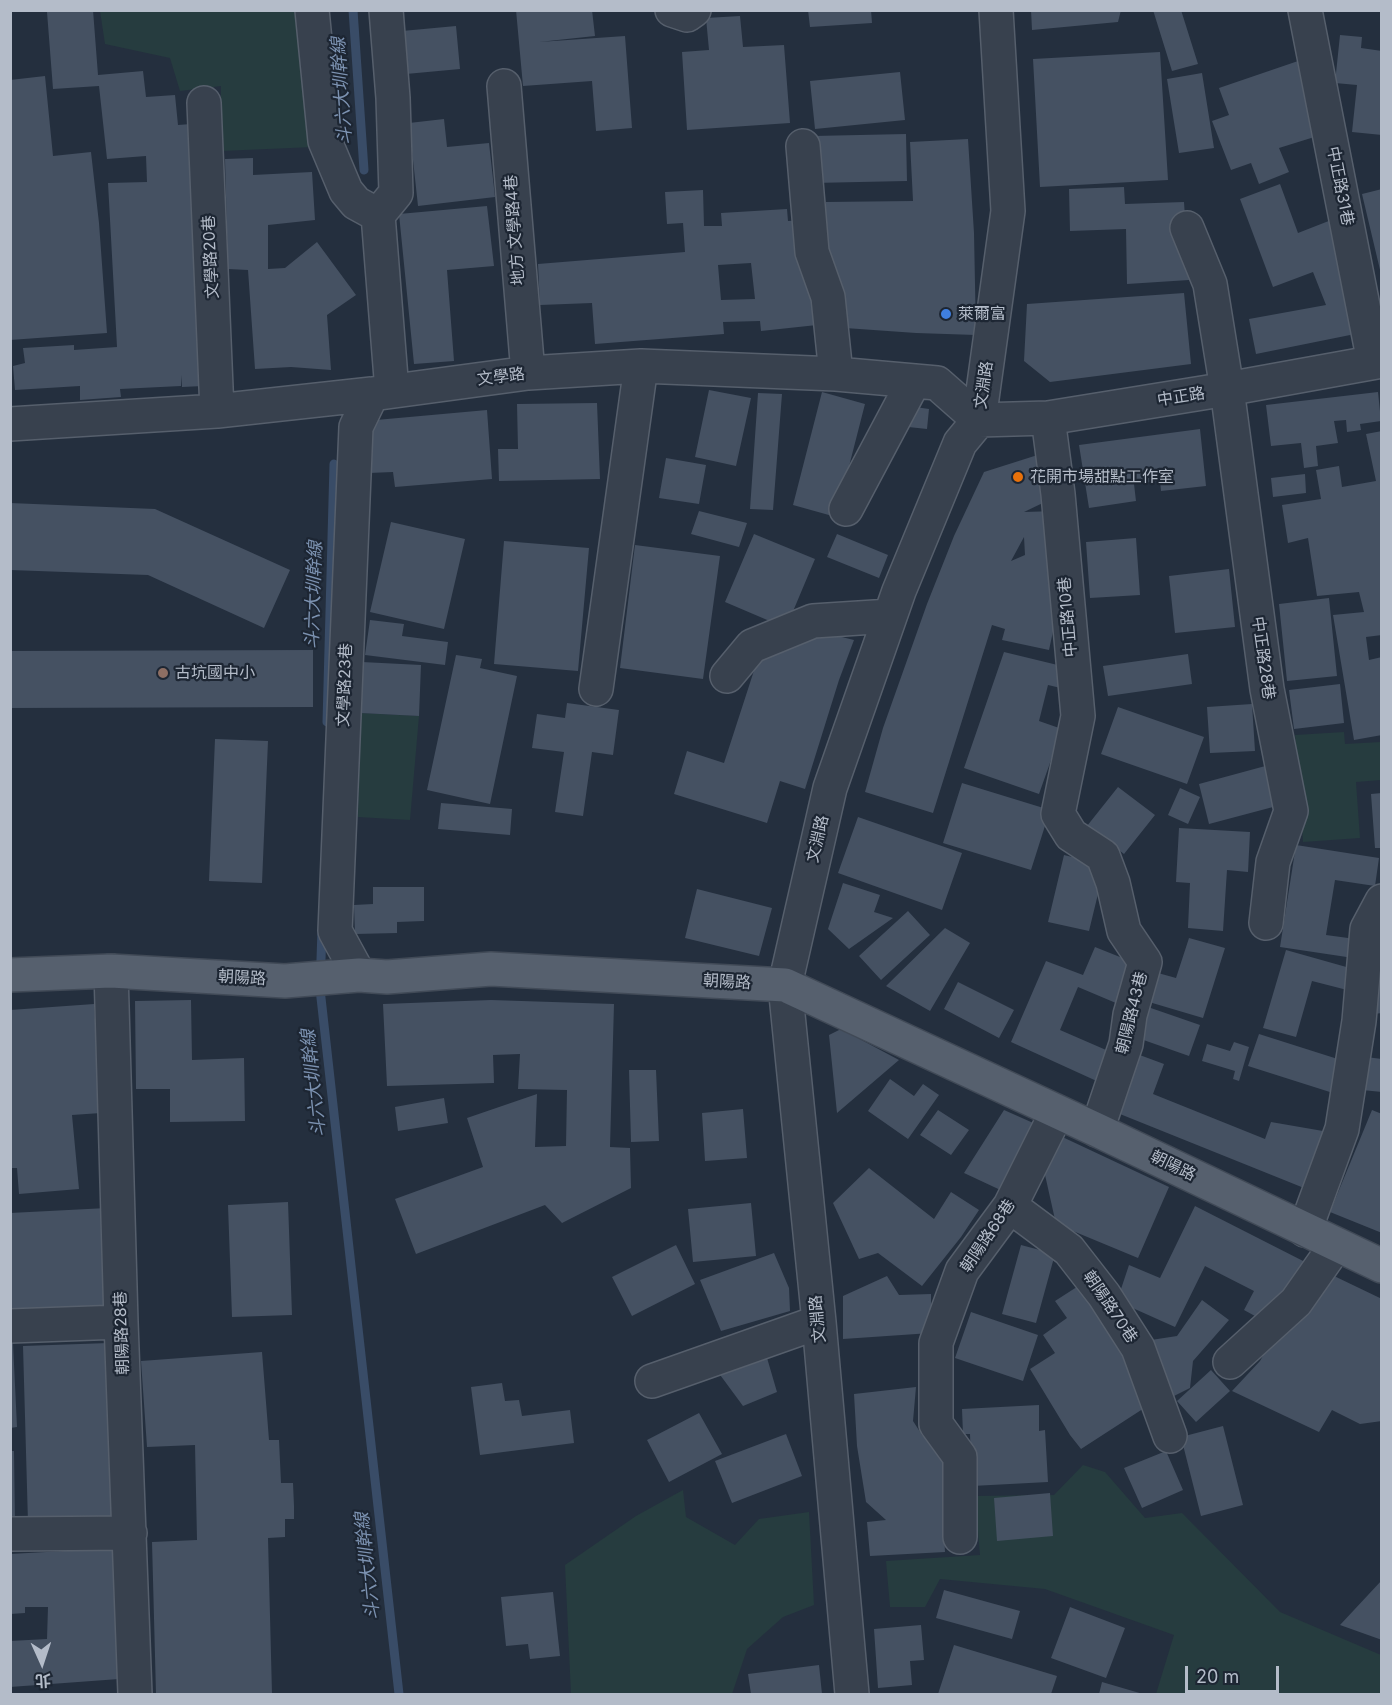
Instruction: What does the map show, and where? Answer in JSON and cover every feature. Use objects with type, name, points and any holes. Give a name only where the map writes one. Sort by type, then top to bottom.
[{"type":"main road","name":"朝陽路","points":[[10,975],[111,971],[285,981],[359,975],[387,977],[491,969],[785,985],[1382,1266]]},
{"type":"street","points":[[312,10],[325,141],[346,191],[356,203],[378,216]]},
{"type":"street","points":[[382,392],[378,216],[396,193],[393,98],[386,10]]},
{"type":"street","points":[[672,10],[687,15],[694,10]]},
{"type":"street","name":"文淵路","points":[[852,1695],[819,1322],[785,985],[830,788],[899,591],[960,443],[979,420],[1008,211],[996,10]]},
{"type":"street","name":"中正路31巷","points":[[1305,10],[1378,362]]},
{"type":"street","name":"地方 文學路4巷","points":[[504,86],[528,373]]},
{"type":"street","name":"文學路20巷","points":[[204,103],[218,411]]},
{"type":"street","points":[[803,146],[812,252],[828,297],[836,374]]},
{"type":"street","name":"中正路28巷","points":[[1187,228],[1210,284],[1227,389],[1266,688],[1291,810],[1273,862],[1266,923]]},
{"type":"street","name":"中正路","points":[[979,420],[1048,418],[1378,362]]},
{"type":"street","points":[[596,689],[641,366]]},
{"type":"street","name":"文學路","points":[[10,424],[218,411],[528,373],[641,366],[836,374],[937,383],[979,420]]},
{"type":"street","points":[[846,509],[914,381]]},
{"type":"street","name":"文學路23巷","points":[[359,975],[335,931],[356,427],[382,392]]},
{"type":"street","name":"中正路10巷","points":[[1048,418],[1058,494],[1078,716],[1058,814]]},
{"type":"street","points":[[727,676],[752,646],[813,621],[890,616]]},
{"type":"street","name":"朝陽路43巷","points":[[1058,814],[1071,834],[1103,856],[1113,883],[1124,931],[1145,962],[1130,1015],[1126,1044],[1097,1130]]},
{"type":"street","points":[[1305,1230],[1342,1129],[1359,1021],[1367,929],[1382,901]]},
{"type":"street","name":"朝陽路28巷","points":[[111,971],[135,1695]]},
{"type":"street","name":"朝陽路68巷","points":[[960,1537],[960,1457],[936,1424],[936,1343],[962,1271],[1011,1206],[1057,1112]]},
{"type":"street","name":"朝陽路70巷","points":[[1011,1206],[1069,1250],[1104,1295],[1138,1348],[1170,1436]]},
{"type":"street","points":[[1230,1362],[1296,1302],[1336,1245]]},
{"type":"street","points":[[10,1326],[121,1322]]},
{"type":"street","points":[[652,1381],[819,1322]]},
{"type":"street","points":[[10,1534],[130,1533]]},
{"type":"green space","points":[[100,11],[304,11],[314,147],[221,151],[221,86],[180,91],[170,58],[105,44]]},
{"type":"green space","points":[[360,713],[419,716],[410,820],[358,817]]},
{"type":"green space","points":[[1344,732],[1345,744],[1381,742],[1381,780],[1356,782],[1360,838],[1303,842],[1295,735]]},
{"type":"green space","points":[[1083,1465],[1105,1472],[1145,1518],[1182,1513],[1280,1612],[1381,1655],[1381,1694],[1156,1694],[1174,1635],[1045,1589],[940,1579],[925,1607],[890,1607],[886,1561],[980,1555],[975,1496],[1054,1495]]},
{"type":"green space","points":[[683,1490],[686,1517],[735,1545],[759,1519],[809,1512],[814,1605],[783,1617],[747,1649],[732,1694],[571,1694],[565,1565],[636,1516]]},
{"type":"building","points":[[93,10],[98,75],[143,71],[146,97],[175,95],[178,125],[191,124],[203,386],[182,387],[182,375],[181,386],[120,389],[121,397],[80,400],[80,386],[15,390],[13,366],[25,363],[23,348],[74,345],[74,350],[117,347],[108,183],[147,182],[146,156],[107,159],[99,86],[53,89],[47,12]]},
{"type":"building","points":[[516,10],[592,10],[595,36],[539,42],[625,36],[632,128],[596,131],[592,81],[523,86]]},
{"type":"building","points":[[808,10],[871,10],[872,23],[810,27]]},
{"type":"building","points":[[1031,10],[1121,10],[1118,22],[1032,30]]},
{"type":"building","points":[[1153,10],[1181,10],[1198,64],[1172,71]]},
{"type":"building","points":[[740,16],[743,47],[784,45],[790,123],[687,130],[682,52],[709,50],[706,18]]},
{"type":"building","points":[[456,26],[460,69],[406,74],[402,31]]},
{"type":"building","points":[[1340,35],[1362,37],[1361,48],[1382,51],[1382,135],[1352,132],[1357,85],[1335,83]]},
{"type":"building","points":[[1160,52],[1168,180],[1040,187],[1033,59]]},
{"type":"building","points":[[1301,60],[1324,134],[1279,148],[1289,172],[1259,184],[1251,163],[1231,170],[1212,121],[1229,115],[1219,88]]},
{"type":"building","points":[[900,72],[905,120],[815,129],[810,81]]},
{"type":"building","points":[[1202,73],[1214,148],[1179,153],[1167,79]]},
{"type":"building","points":[[45,76],[53,156],[91,152],[107,333],[10,340],[10,80]]},
{"type":"building","points":[[444,119],[447,147],[489,143],[495,197],[418,206],[409,123]]},
{"type":"building","points":[[906,134],[907,181],[813,183],[813,136]]},
{"type":"building","points":[[968,139],[974,233],[976,335],[845,328],[846,309],[836,309],[825,282],[826,202],[913,201],[910,142]]},
{"type":"building","points":[[253,158],[253,175],[312,172],[315,220],[268,225],[268,269],[285,268],[317,242],[356,295],[327,315],[331,370],[291,367],[255,369],[248,270],[228,269],[225,159]]},
{"type":"building","points":[[1280,184],[1298,233],[1344,215],[1365,332],[1256,354],[1249,319],[1326,305],[1313,272],[1273,287],[1240,199]]},
{"type":"building","points":[[1124,187],[1125,204],[1184,202],[1189,280],[1127,284],[1126,229],[1070,231],[1069,189]]},
{"type":"building","points":[[1382,189],[1382,274],[1381,274],[1362,194]]},
{"type":"building","points":[[703,190],[704,226],[722,226],[721,213],[787,209],[788,221],[804,220],[807,278],[817,325],[761,331],[760,321],[723,322],[724,334],[595,344],[592,303],[540,305],[538,264],[685,252],[683,223],[667,224],[665,192]],"holes":[[[751,263],[755,299],[721,300],[718,265]]]},
{"type":"building","points":[[487,206],[494,266],[447,270],[454,361],[414,364],[399,214]]},
{"type":"building","points":[[1184,293],[1191,364],[1050,382],[1024,361],[1027,304]]},
{"type":"building","points":[[709,390],[751,398],[736,466],[695,457]]},
{"type":"building","points":[[822,392],[865,404],[836,517],[793,505]]},
{"type":"building","points":[[1378,392],[1381,421],[1360,424],[1361,430],[1347,432],[1346,420],[1334,421],[1338,443],[1316,446],[1318,466],[1304,468],[1301,443],[1271,446],[1266,405]]},
{"type":"building","points":[[758,393],[782,394],[773,510],[750,509]]},
{"type":"building","points":[[597,403],[600,479],[499,481],[498,449],[518,449],[517,404]]},
{"type":"building","points":[[908,406],[929,409],[927,429],[899,426]]},
{"type":"building","points":[[487,410],[492,479],[395,487],[393,472],[369,473],[365,421]]},
{"type":"building","points":[[1200,429],[1206,486],[1161,491],[1160,481],[1134,484],[1136,501],[1089,508],[1079,445]]},
{"type":"building","points":[[1382,431],[1382,635],[1366,637],[1369,660],[1382,657],[1382,735],[1354,740],[1333,615],[1364,612],[1359,592],[1317,596],[1308,538],[1288,543],[1282,505],[1321,499],[1316,470],[1339,466],[1342,487],[1376,481],[1366,434]]},
{"type":"building","points":[[1047,452],[1049,500],[1024,512],[1056,511],[1061,594],[1049,650],[1002,640],[1005,629],[992,625],[933,813],[865,792],[883,728],[927,604],[954,536],[984,472]],"holes":[[[1024,537],[1025,555],[1011,561]]]},
{"type":"building","points":[[666,458],[706,465],[699,504],[659,498]]},
{"type":"building","points":[[1305,474],[1306,493],[1273,497],[1271,478]]},
{"type":"building","points":[[10,503],[155,509],[290,570],[264,628],[148,575],[10,570]]},
{"type":"building","points":[[699,511],[747,523],[739,547],[691,534]]},
{"type":"building","points":[[391,522],[465,539],[444,629],[370,612]]},
{"type":"building","points":[[754,534],[815,559],[786,628],[725,602]]},
{"type":"building","points":[[837,534],[888,555],[879,578],[827,557]]},
{"type":"building","points":[[1136,538],[1140,595],[1090,598],[1086,542]]},
{"type":"building","points":[[504,541],[589,548],[578,671],[494,664]]},
{"type":"building","points":[[635,545],[720,556],[703,679],[620,668]]},
{"type":"building","points":[[1229,569],[1235,627],[1175,633],[1169,576]]},
{"type":"building","points":[[1329,598],[1337,676],[1287,681],[1279,604]]},
{"type":"building","points":[[370,620],[404,624],[402,636],[448,642],[445,665],[365,655]]},
{"type":"building","points":[[805,628],[854,640],[805,789],[780,781],[767,823],[674,794],[687,751],[724,763],[761,649]]},
{"type":"building","points":[[313,650],[313,707],[10,708],[10,651]]},
{"type":"building","points":[[1004,652],[1070,668],[1065,689],[1048,685],[1039,721],[1062,729],[1039,794],[964,768]]},
{"type":"building","points":[[1188,654],[1192,684],[1108,696],[1103,666]]},
{"type":"building","points":[[456,655],[482,659],[480,668],[517,676],[490,804],[427,790]]},
{"type":"building","points":[[362,662],[421,665],[419,716],[360,713]]},
{"type":"building","points":[[1340,684],[1344,723],[1294,729],[1289,690]]},
{"type":"building","points":[[567,703],[619,710],[613,755],[592,752],[583,816],[555,812],[564,752],[532,748],[537,714],[565,718]]},
{"type":"building","points":[[1252,704],[1255,751],[1210,753],[1207,707]]},
{"type":"building","points":[[1118,707],[1204,737],[1187,784],[1101,754]]},
{"type":"building","points":[[215,739],[268,741],[262,883],[209,881]]},
{"type":"building","points":[[1269,765],[1276,793],[1270,794],[1273,807],[1209,824],[1199,784]]},
{"type":"building","points":[[962,783],[1050,810],[1031,870],[943,843]]},
{"type":"building","points":[[1118,787],[1155,815],[1124,854],[1087,826]]},
{"type":"building","points":[[1180,788],[1200,797],[1188,824],[1168,815]]},
{"type":"building","points":[[1382,793],[1382,848],[1375,848],[1371,794]]},
{"type":"building","points":[[441,803],[512,809],[510,835],[438,829]]},
{"type":"building","points":[[858,817],[962,853],[942,910],[838,873]]},
{"type":"building","points":[[1179,828],[1250,832],[1248,872],[1227,870],[1223,931],[1188,928],[1190,883],[1176,882]]},
{"type":"building","points":[[1296,845],[1379,858],[1375,886],[1335,880],[1326,935],[1363,940],[1360,959],[1280,947]]},
{"type":"building","points":[[1064,855],[1105,865],[1089,931],[1048,922]]},
{"type":"building","points":[[843,883],[880,895],[874,912],[893,918],[849,949],[828,929]]},
{"type":"building","points":[[373,887],[424,887],[424,921],[397,922],[397,933],[355,934],[354,905],[373,904]]},
{"type":"building","points":[[697,889],[772,908],[759,956],[685,938]]},
{"type":"building","points":[[908,911],[930,935],[881,980],[859,956]]},
{"type":"building","points":[[1382,923],[1382,1013],[1374,1014]]},
{"type":"building","points":[[945,928],[970,943],[930,1011],[886,986]]},
{"type":"building","points":[[1189,938],[1225,948],[1203,1018],[1149,1002],[1158,973],[1176,978]]},
{"type":"building","points":[[1095,947],[1140,965],[1123,1006],[1078,987],[1060,1030],[1113,1053],[1101,1083],[1011,1042],[1046,961],[1083,975]]},
{"type":"building","points":[[1286,950],[1357,970],[1351,991],[1312,981],[1296,1037],[1263,1028]]},
{"type":"building","points":[[958,982],[1014,1010],[999,1038],[944,1009]]},
{"type":"building","points":[[191,1000],[192,1060],[244,1058],[245,1121],[170,1122],[170,1089],[136,1089],[135,1001]]},
{"type":"building","points":[[491,1000],[614,1004],[610,1147],[630,1148],[631,1188],[562,1223],[545,1205],[416,1254],[395,1199],[483,1167],[467,1118],[537,1094],[535,1147],[566,1146],[567,1090],[518,1089],[520,1054],[493,1055],[494,1083],[387,1086],[383,1004]]},
{"type":"building","points":[[94,1004],[101,1113],[72,1115],[79,1189],[19,1194],[17,1168],[10,1168],[10,1010]]},
{"type":"building","points":[[1145,1006],[1200,1025],[1189,1056],[1135,1037]]},
{"type":"building","points":[[841,1029],[899,1060],[837,1113],[829,1035]]},
{"type":"building","points":[[1259,1034],[1344,1061],[1333,1093],[1248,1066]]},
{"type":"building","points":[[1234,1042],[1249,1047],[1239,1081],[1233,1079],[1235,1071],[1202,1061],[1207,1044],[1230,1051]]},
{"type":"building","points":[[1137,1054],[1164,1064],[1153,1094],[1265,1139],[1271,1122],[1323,1131],[1322,1161],[1304,1188],[1115,1112]]},
{"type":"building","points":[[1366,1057],[1382,1059],[1382,1092],[1362,1090]]},
{"type":"building","points":[[629,1070],[656,1070],[659,1141],[631,1142]]},
{"type":"building","points":[[890,1079],[914,1096],[923,1084],[939,1095],[908,1139],[868,1111]]},
{"type":"building","points":[[444,1098],[448,1123],[398,1131],[395,1107]]},
{"type":"building","points":[[743,1109],[747,1158],[705,1161],[702,1113]]},
{"type":"building","points":[[938,1110],[969,1130],[951,1155],[920,1135]]},
{"type":"building","points":[[1004,1110],[1040,1126],[1009,1194],[964,1173]]},
{"type":"building","points":[[1372,1110],[1382,1114],[1382,1233],[1330,1212]]},
{"type":"building","points":[[1056,1134],[1169,1187],[1138,1258],[1056,1224],[1041,1157]]},
{"type":"building","points":[[869,1168],[934,1219],[951,1192],[979,1210],[961,1237],[922,1286],[878,1253],[859,1259],[833,1203]]},
{"type":"building","points":[[288,1202],[292,1315],[232,1317],[228,1205]]},
{"type":"building","points":[[751,1203],[756,1256],[693,1262],[688,1209]]},
{"type":"building","points":[[1195,1206],[1309,1264],[1264,1321],[1244,1310],[1254,1291],[1205,1266],[1175,1327],[1117,1301],[1129,1265],[1160,1278]]},
{"type":"building","points":[[107,1208],[113,1308],[10,1313],[10,1213]]},
{"type":"building","points":[[676,1245],[695,1284],[632,1316],[612,1277]]},
{"type":"building","points":[[1021,1245],[1055,1254],[1036,1323],[1002,1314]]},
{"type":"building","points":[[774,1253],[789,1288],[790,1311],[721,1331],[700,1280]]},
{"type":"building","points":[[1332,1275],[1382,1299],[1382,1421],[1360,1424],[1332,1410],[1319,1432],[1232,1391],[1260,1361],[1276,1332]]},
{"type":"building","points":[[887,1276],[899,1295],[931,1294],[931,1333],[843,1339],[843,1296]]},
{"type":"building","points":[[1083,1283],[1152,1403],[1081,1449],[1030,1369],[1055,1353],[1043,1335],[1067,1318],[1055,1301]]},
{"type":"building","points":[[1202,1300],[1229,1320],[1193,1361],[1190,1388],[1174,1396],[1151,1340],[1177,1336]]},
{"type":"building","points":[[971,1312],[1038,1335],[1023,1381],[955,1358]]},
{"type":"building","points":[[10,1343],[13,1343],[17,1427],[10,1428]]},
{"type":"building","points":[[109,1343],[113,1521],[28,1523],[23,1346]]},
{"type":"building","points":[[765,1351],[777,1392],[743,1406],[715,1368]]},
{"type":"building","points":[[262,1352],[269,1440],[279,1440],[281,1483],[293,1483],[294,1506],[294,1519],[285,1519],[285,1537],[268,1538],[272,1694],[156,1694],[152,1542],[197,1540],[195,1445],[147,1447],[141,1361]]},
{"type":"building","points":[[1211,1370],[1230,1391],[1196,1422],[1177,1401]]},
{"type":"building","points":[[502,1383],[505,1401],[519,1400],[522,1416],[570,1410],[574,1443],[480,1455],[471,1387]]},
{"type":"building","points":[[916,1387],[913,1421],[922,1435],[955,1467],[953,1501],[943,1517],[945,1552],[870,1556],[867,1522],[886,1520],[866,1502],[857,1446],[854,1394]]},
{"type":"building","points":[[1039,1405],[1039,1431],[1045,1430],[1048,1482],[972,1486],[970,1434],[963,1434],[962,1409]]},
{"type":"building","points":[[699,1413],[722,1454],[669,1482],[647,1440]]},
{"type":"building","points":[[1223,1426],[1243,1505],[1201,1516],[1181,1437]]},
{"type":"building","points":[[786,1434],[802,1476],[732,1503],[715,1461]]},
{"type":"building","points":[[10,1451],[14,1451],[15,1522],[10,1522]]},
{"type":"building","points":[[1166,1451],[1183,1490],[1142,1508],[1124,1468]]},
{"type":"building","points":[[1050,1493],[1053,1536],[997,1541],[994,1498]]},
{"type":"building","points":[[118,1548],[119,1679],[10,1687],[10,1641],[47,1639],[48,1607],[25,1607],[25,1613],[10,1614],[10,1554]]},
{"type":"building","points":[[1382,1580],[1382,1640],[1340,1625]]},
{"type":"building","points":[[944,1590],[1020,1611],[1012,1639],[936,1618]]},
{"type":"building","points":[[553,1592],[560,1656],[530,1659],[528,1644],[506,1646],[501,1597]]},
{"type":"building","points":[[1070,1607],[1125,1628],[1106,1678],[1051,1658]]},
{"type":"building","points":[[921,1625],[924,1660],[910,1661],[912,1685],[878,1688],[874,1629]]},
{"type":"building","points":[[954,1645],[1057,1676],[1051,1694],[938,1694]]},
{"type":"building","points":[[819,1665],[822,1694],[751,1694],[748,1674]]},
{"type":"building","points":[[1102,1682],[1143,1694],[1099,1694]]},
{"type":"waterway","name":"斗六大圳幹線","points":[[353,10],[364,170]]},
{"type":"waterway","name":"斗六大圳幹線","points":[[327,722],[334,464]]},
{"type":"waterway","name":"斗六大圳幹線","points":[[322,930],[320,989],[399,1694]]},
{"type":"place","name":"萊爾富","points":[[946,314]]},
{"type":"place","name":"花開市場甜點工作室","points":[[1018,477]]},
{"type":"place","name":"古坑國中小","points":[[163,673]]}]
